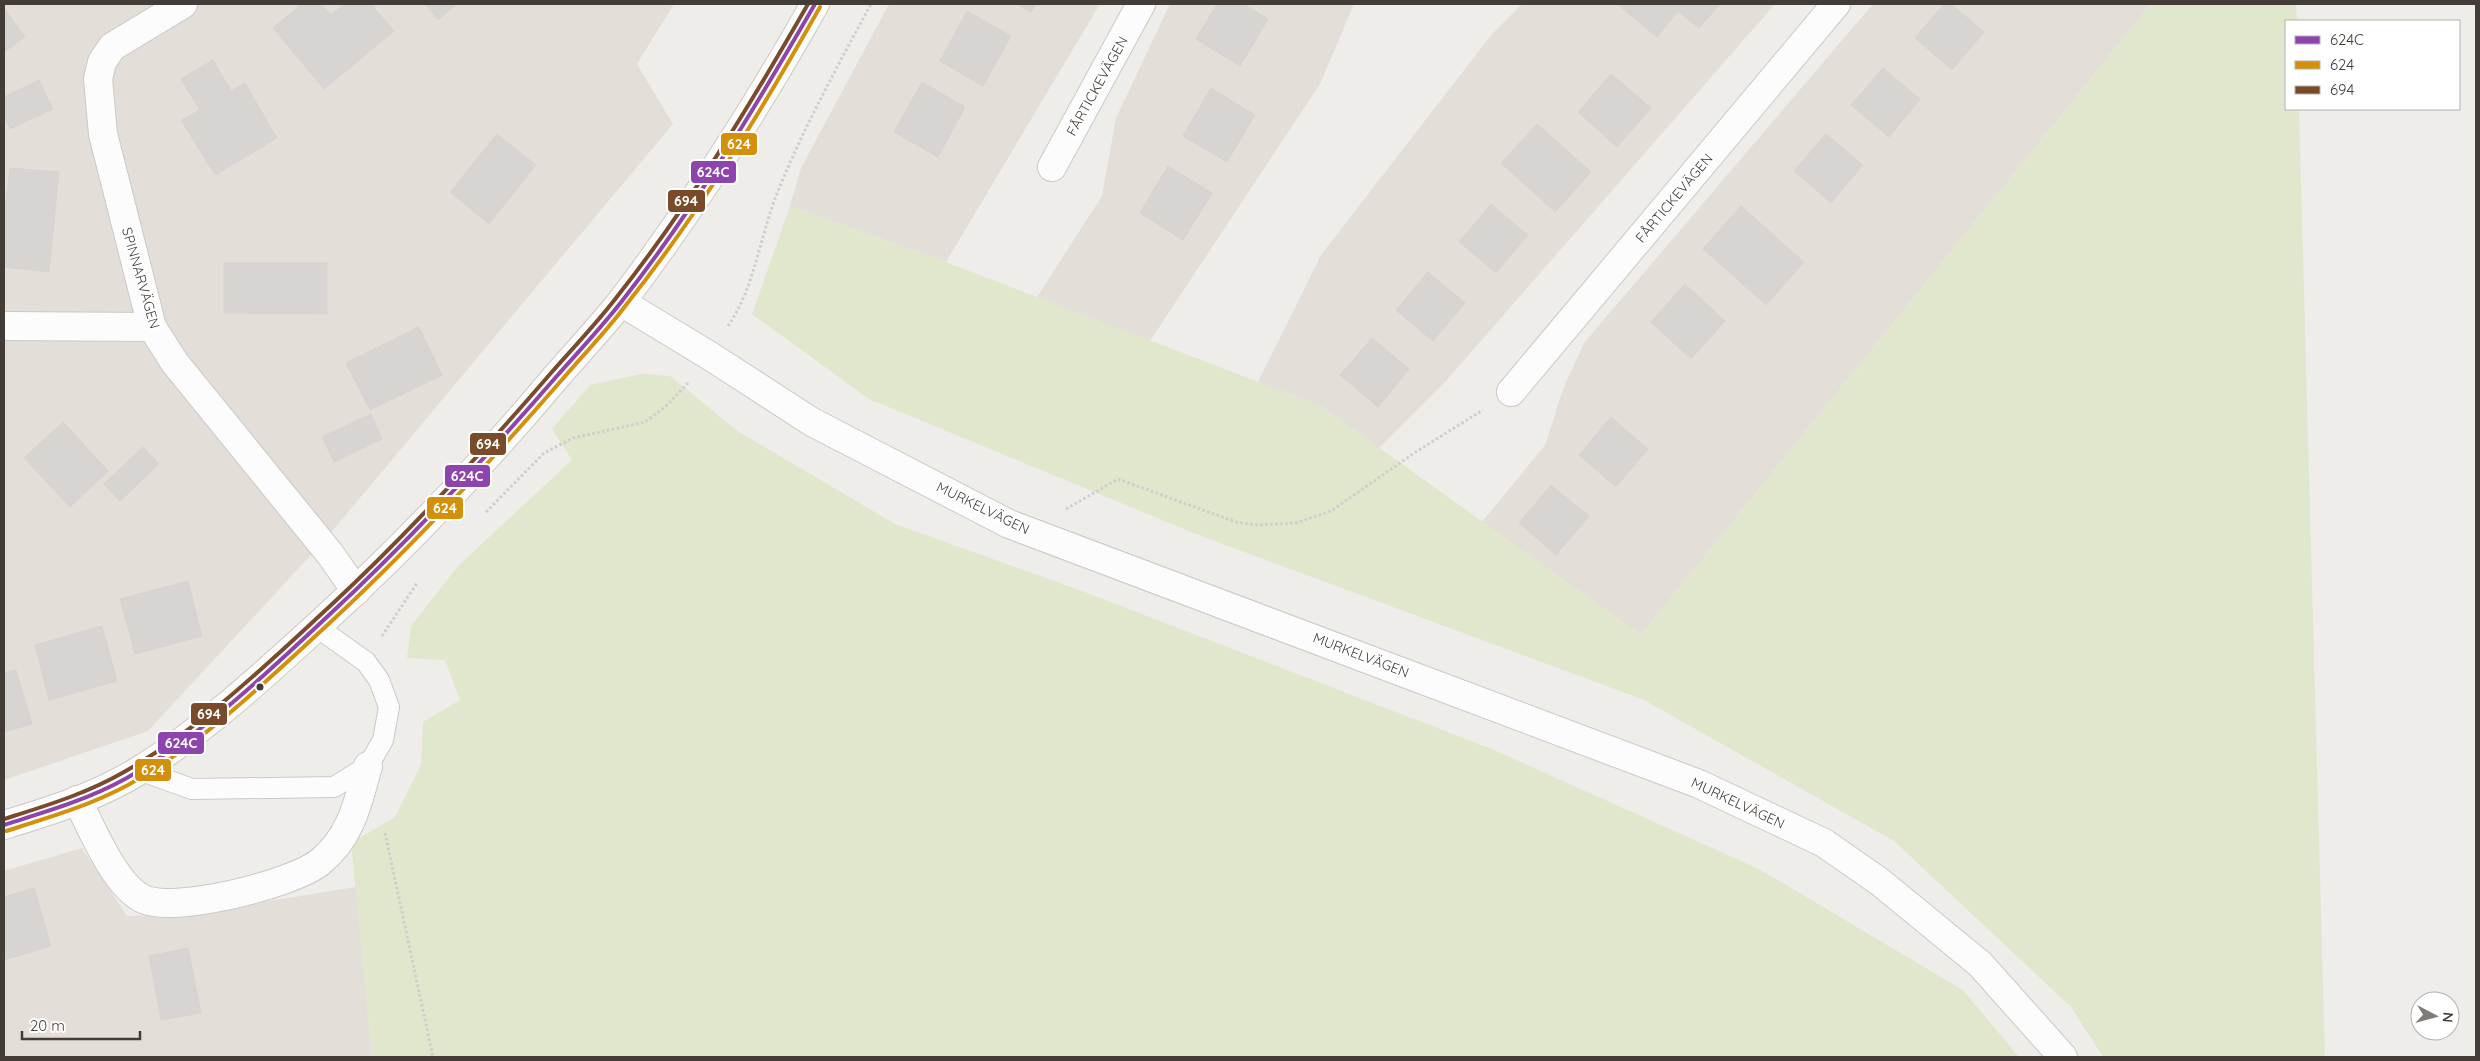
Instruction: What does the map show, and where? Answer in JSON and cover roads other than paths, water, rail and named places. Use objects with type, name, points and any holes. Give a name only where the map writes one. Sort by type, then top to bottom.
[{"type":"street","name":"SPINNARVÄGEN","points":[[182,4],[112,47],[102,62],[98,79],[103,134],[152,327],[175,363],[330,554],[356,591]]},
{"type":"street","points":[[4,825],[77,800],[109,787],[140,770],[183,740],[356,591],[513,428],[621,302],[704,185],[778,68],[815,4]]},
{"type":"street","name":"FÅRTICKEVÄGEN","points":[[1052,167],[1141,4]]},
{"type":"street","name":"FÅRTICKEVÄGEN","points":[[1512,392],[1836,4]]},
{"type":"street","name":"MURKELVÄGEN","points":[[621,302],[710,356],[812,422],[1009,524],[1700,784],[1824,843],[1880,882],[1980,964],[2063,1057]]},
{"type":"street","points":[[4,326],[152,327]]},
{"type":"street","points":[[77,800],[101,846],[128,887],[142,898],[180,904],[260,887],[294,877],[319,863],[352,824],[366,776]]},
{"type":"lane","points":[[140,770],[192,789],[334,787],[366,776],[383,740],[389,707],[379,680],[366,662],[316,627]]}]
